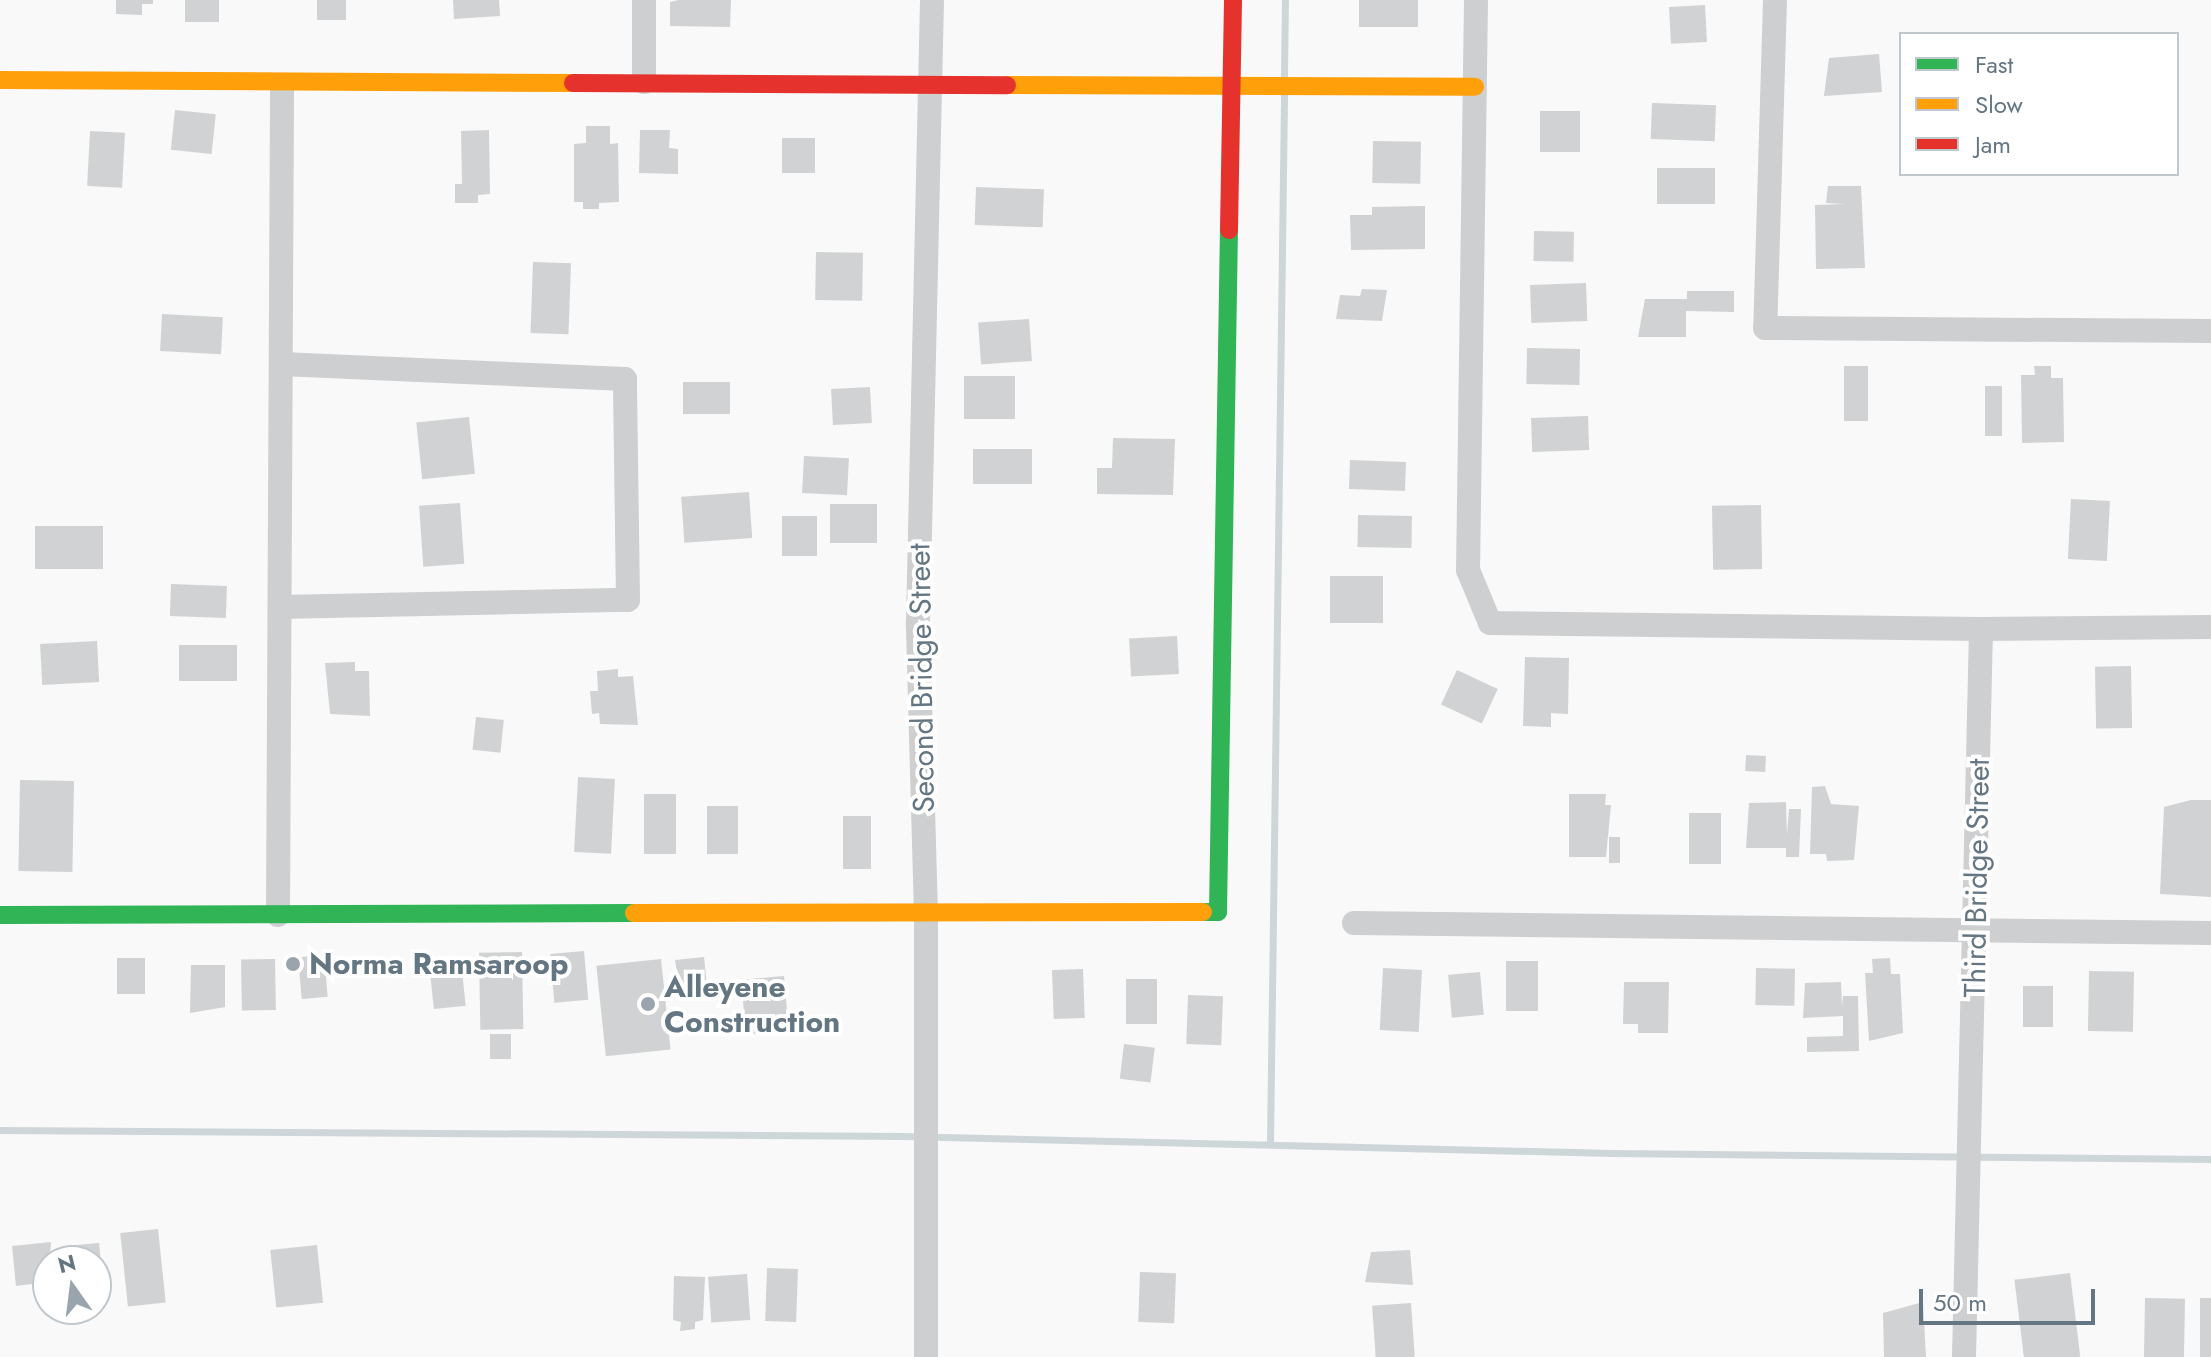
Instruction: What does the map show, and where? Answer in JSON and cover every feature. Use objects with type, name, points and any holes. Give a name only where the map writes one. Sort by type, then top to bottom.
[{"type":"street","points":[[644,0],[644,82]]},
{"type":"street","name":"Second Bridge Street","points":[[926,1357],[926,915],[918,622],[933,87],[932,0]]},
{"type":"street","points":[[0,915],[1218,912],[1233,0]]},
{"type":"street","points":[[1476,0],[1468,570],[1490,623],[1981,629],[2211,627]]},
{"type":"street","points":[[1775,0],[1765,328],[2211,331]]},
{"type":"street","points":[[0,80],[282,85],[644,82],[933,87],[1475,87]]},
{"type":"street","points":[[278,915],[282,85]]},
{"type":"street","points":[[280,607],[628,600],[625,379],[281,364]]},
{"type":"street","name":"Third Bridge Street","points":[[1964,1357],[1981,629]]},
{"type":"street","points":[[1354,923],[1976,934],[2211,933]]},
{"type":"building","points":[[116,0],[153,0],[153,4],[142,4],[142,15],[116,14]]},
{"type":"building","points":[[185,0],[219,0],[219,22],[185,22]]},
{"type":"building","points":[[317,0],[346,0],[346,20],[317,20]]},
{"type":"building","points":[[453,0],[499,0],[500,16],[454,19]]},
{"type":"building","points":[[731,0],[730,27],[670,26],[670,2]]},
{"type":"building","points":[[1359,0],[1418,0],[1418,27],[1359,27]]},
{"type":"building","points":[[1705,5],[1707,42],[1671,44],[1669,7]]},
{"type":"building","points":[[1879,54],[1882,92],[1824,96],[1829,58]]},
{"type":"building","points":[[1652,103],[1716,105],[1715,141],[1651,139]]},
{"type":"building","points":[[175,110],[216,114],[212,154],[171,150]]},
{"type":"building","points":[[1540,111],[1580,111],[1580,152],[1540,152]]},
{"type":"building","points":[[586,126],[610,126],[610,144],[618,143],[619,202],[599,203],[599,209],[583,209],[583,202],[574,202],[574,144],[586,143]]},
{"type":"building","points":[[489,130],[490,194],[478,195],[478,203],[455,203],[455,184],[462,184],[461,131]]},
{"type":"building","points":[[640,130],[670,130],[669,148],[678,149],[678,174],[639,173]]},
{"type":"building","points":[[90,131],[125,133],[122,188],[87,186]]},
{"type":"building","points":[[782,138],[815,138],[815,173],[782,173]]},
{"type":"building","points":[[1373,141],[1421,142],[1420,184],[1372,183]]},
{"type":"building","points":[[1657,168],[1715,168],[1715,204],[1657,204]]},
{"type":"building","points":[[1828,186],[1861,186],[1865,268],[1816,269],[1815,205],[1845,204],[1826,203]]},
{"type":"building","points":[[976,187],[1044,189],[1043,227],[975,225]]},
{"type":"building","points":[[1425,206],[1425,249],[1351,250],[1350,215],[1372,215],[1372,207]]},
{"type":"building","points":[[1534,231],[1574,232],[1573,262],[1533,261]]},
{"type":"building","points":[[816,252],[863,253],[862,301],[815,300]]},
{"type":"building","points":[[533,262],[571,263],[568,334],[531,333]]},
{"type":"building","points":[[1586,283],[1587,321],[1531,323],[1530,285]]},
{"type":"building","points":[[1362,289],[1387,290],[1382,321],[1336,319],[1340,295],[1360,296]]},
{"type":"building","points":[[1687,291],[1734,291],[1734,312],[1686,311],[1686,337],[1638,337],[1645,299],[1687,299]]},
{"type":"building","points":[[162,314],[223,317],[221,354],[160,351]]},
{"type":"building","points":[[1029,319],[1032,361],[981,364],[978,323]]},
{"type":"building","points":[[1527,348],[1580,349],[1579,385],[1526,384]]},
{"type":"building","points":[[1844,366],[1868,366],[1868,421],[1844,421]]},
{"type":"building","points":[[2034,366],[2051,366],[2051,378],[2063,378],[2064,442],[2022,443],[2021,375],[2035,375]]},
{"type":"building","points":[[964,376],[1015,376],[1015,419],[964,419]]},
{"type":"building","points":[[683,382],[730,382],[730,414],[683,414]]},
{"type":"building","points":[[1985,386],[2002,386],[2002,436],[1985,436]]},
{"type":"building","points":[[870,387],[872,423],[833,425],[831,389]]},
{"type":"building","points":[[1588,416],[1589,450],[1532,452],[1531,418]]},
{"type":"building","points":[[469,417],[475,474],[422,479],[416,423]]},
{"type":"building","points":[[1113,438],[1175,439],[1173,495],[1097,494],[1097,468],[1112,468]]},
{"type":"building","points":[[973,449],[1032,449],[1032,484],[973,484]]},
{"type":"building","points":[[804,456],[849,458],[847,495],[802,493]]},
{"type":"building","points":[[1350,460],[1406,462],[1405,491],[1349,489]]},
{"type":"building","points":[[749,492],[752,538],[684,543],[681,497]]},
{"type":"building","points":[[2071,499],[2110,501],[2107,561],[2068,559]]},
{"type":"building","points":[[460,503],[464,564],[423,567],[419,506]]},
{"type":"building","points":[[830,504],[877,504],[877,543],[830,543]]},
{"type":"building","points":[[1761,505],[1762,569],[1713,570],[1712,506]]},
{"type":"building","points":[[1358,515],[1412,516],[1411,548],[1357,547]]},
{"type":"building","points":[[782,516],[817,516],[817,556],[782,556]]},
{"type":"building","points":[[35,526],[103,526],[103,569],[35,569]]},
{"type":"building","points":[[1330,576],[1383,576],[1383,623],[1330,623]]},
{"type":"building","points":[[171,584],[227,586],[226,618],[170,616]]},
{"type":"building","points":[[1177,636],[1179,674],[1131,676],[1129,639]]},
{"type":"building","points":[[97,641],[99,682],[42,685],[40,644]]},
{"type":"building","points":[[179,645],[237,645],[237,681],[179,681]]},
{"type":"building","points":[[1525,657],[1569,658],[1568,714],[1551,713],[1551,727],[1523,726]]},
{"type":"building","points":[[355,662],[355,671],[369,671],[370,716],[330,714],[325,663]]},
{"type":"building","points":[[2131,666],[2132,728],[2096,729],[2095,667]]},
{"type":"building","points":[[618,669],[618,677],[633,676],[638,725],[600,724],[599,713],[592,714],[590,691],[598,691],[597,671]]},
{"type":"building","points":[[1457,670],[1498,689],[1482,723],[1441,704]]},
{"type":"building","points":[[476,717],[504,720],[500,753],[473,750]]},
{"type":"building","points":[[1746,755],[1766,756],[1765,772],[1745,771]]},
{"type":"building","points":[[578,777],[615,779],[611,854],[574,852]]},
{"type":"building","points":[[20,780],[74,781],[72,872],[18,871]]},
{"type":"building","points":[[1825,786],[1831,804],[1859,806],[1854,860],[1827,861],[1826,854],[1810,854],[1812,787]]},
{"type":"building","points":[[644,794],[676,794],[676,854],[644,854]]},
{"type":"building","points":[[1569,794],[1606,794],[1605,805],[1611,805],[1606,857],[1569,857]]},
{"type":"building","points":[[2191,800],[2211,800],[2211,897],[2160,894],[2164,807]]},
{"type":"building","points":[[1786,802],[1787,835],[1789,809],[1801,809],[1799,857],[1786,857],[1786,848],[1746,848],[1749,803]]},
{"type":"building","points":[[707,806],[738,806],[738,854],[707,854]]},
{"type":"building","points":[[1689,813],[1721,813],[1721,864],[1689,864]]},
{"type":"building","points":[[843,816],[871,816],[871,869],[843,869]]},
{"type":"building","points":[[1609,837],[1620,837],[1620,863],[1609,863]]},
{"type":"building","points":[[584,951],[588,1000],[554,1003],[550,954]]},
{"type":"building","points":[[522,952],[523,1029],[480,1030],[479,953]]},
{"type":"building","points":[[324,955],[328,997],[302,999],[298,957]]},
{"type":"building","points":[[704,957],[708,998],[679,1001],[675,960]]},
{"type":"building","points":[[117,958],[145,958],[145,994],[117,994]]},
{"type":"building","points":[[1890,958],[1891,974],[1900,974],[1903,1033],[1869,1041],[1865,973],[1873,973],[1872,959]]},
{"type":"building","points":[[275,959],[276,1010],[242,1011],[241,960]]},
{"type":"building","points":[[661,959],[671,1050],[606,1056],[596,966]]},
{"type":"building","points":[[461,961],[466,1006],[434,1009],[429,964]]},
{"type":"building","points":[[1506,961],[1538,961],[1538,1011],[1506,1011]]},
{"type":"building","points":[[191,965],[225,965],[225,1007],[190,1013]]},
{"type":"building","points":[[1383,968],[1422,970],[1419,1032],[1380,1030]]},
{"type":"building","points":[[1756,968],[1795,969],[1794,1006],[1755,1005]]},
{"type":"building","points":[[1083,969],[1085,1018],[1054,1019],[1052,970]]},
{"type":"building","points":[[2089,971],[2134,972],[2133,1032],[2088,1031]]},
{"type":"building","points":[[1480,972],[1484,1015],[1452,1018],[1448,975]]},
{"type":"building","points":[[784,976],[789,1031],[746,1035],[741,980]]},
{"type":"building","points":[[1126,979],[1157,979],[1157,1024],[1126,1024]]},
{"type":"building","points":[[1624,982],[1669,982],[1668,1033],[1638,1033],[1638,1024],[1623,1024]]},
{"type":"building","points":[[1841,982],[1842,1007],[1843,996],[1858,996],[1859,1051],[1807,1052],[1807,1037],[1843,1036],[1843,1016],[1803,1018],[1805,983]]},
{"type":"building","points":[[2023,986],[2053,986],[2053,1027],[2023,1027]]},
{"type":"building","points":[[1188,995],[1223,996],[1221,1045],[1186,1044]]},
{"type":"building","points":[[490,1034],[511,1034],[511,1059],[490,1059]]},
{"type":"building","points":[[1124,1044],[1155,1048],[1151,1083],[1120,1079]]},
{"type":"building","points":[[158,1229],[166,1303],[128,1307],[120,1233]]},
{"type":"building","points":[[51,1242],[51,1245],[32,1245],[32,1284],[16,1286],[12,1246]]},
{"type":"building","points":[[317,1245],[323,1303],[276,1308],[270,1250]]},
{"type":"building","points":[[1410,1250],[1413,1285],[1365,1282],[1371,1252]]},
{"type":"building","points":[[767,1268],[798,1269],[796,1322],[765,1321]]},
{"type":"building","points":[[1140,1272],[1176,1273],[1174,1323],[1138,1322]]},
{"type":"building","points":[[2070,1273],[2080,1357],[2024,1357],[2014,1280]]},
{"type":"building","points":[[747,1274],[750,1320],[711,1323],[708,1277]]},
{"type":"building","points":[[674,1276],[705,1277],[703,1320],[695,1322],[695,1329],[680,1331],[681,1322],[673,1320]]},
{"type":"building","points":[[2145,1298],[2185,1299],[2184,1357],[2144,1357]]},
{"type":"building","points":[[2200,1298],[2211,1298],[2211,1357],[2200,1357]]},
{"type":"building","points":[[1923,1302],[1926,1357],[1884,1357],[1883,1313]]},
{"type":"building","points":[[1411,1303],[1415,1357],[1376,1357],[1372,1306]]},
{"type":"waterway","points":[[1284,78],[1285,0]]},
{"type":"waterway","points":[[1270,1142],[1284,94]]},
{"type":"waterway","points":[[0,1130],[903,1136],[1612,1153],[2211,1159]]},
{"type":"traffic: fast","points":[[1203,912],[1218,912],[1229,230]]},
{"type":"traffic: fast","points":[[0,915],[634,913]]},
{"type":"traffic: slow","points":[[0,80],[573,83]]},
{"type":"traffic: slow","points":[[1007,85],[1475,87]]},
{"type":"traffic: slow","points":[[634,913],[1203,912]]},
{"type":"traffic: jam","points":[[1229,230],[1233,0]]},
{"type":"traffic: jam","points":[[573,83],[1007,85]]},
{"type":"place","name":"Norma Ramsaroop","points":[[293,964]]},
{"type":"place","name":"Alleyene Construction","points":[[648,1004]]}]
